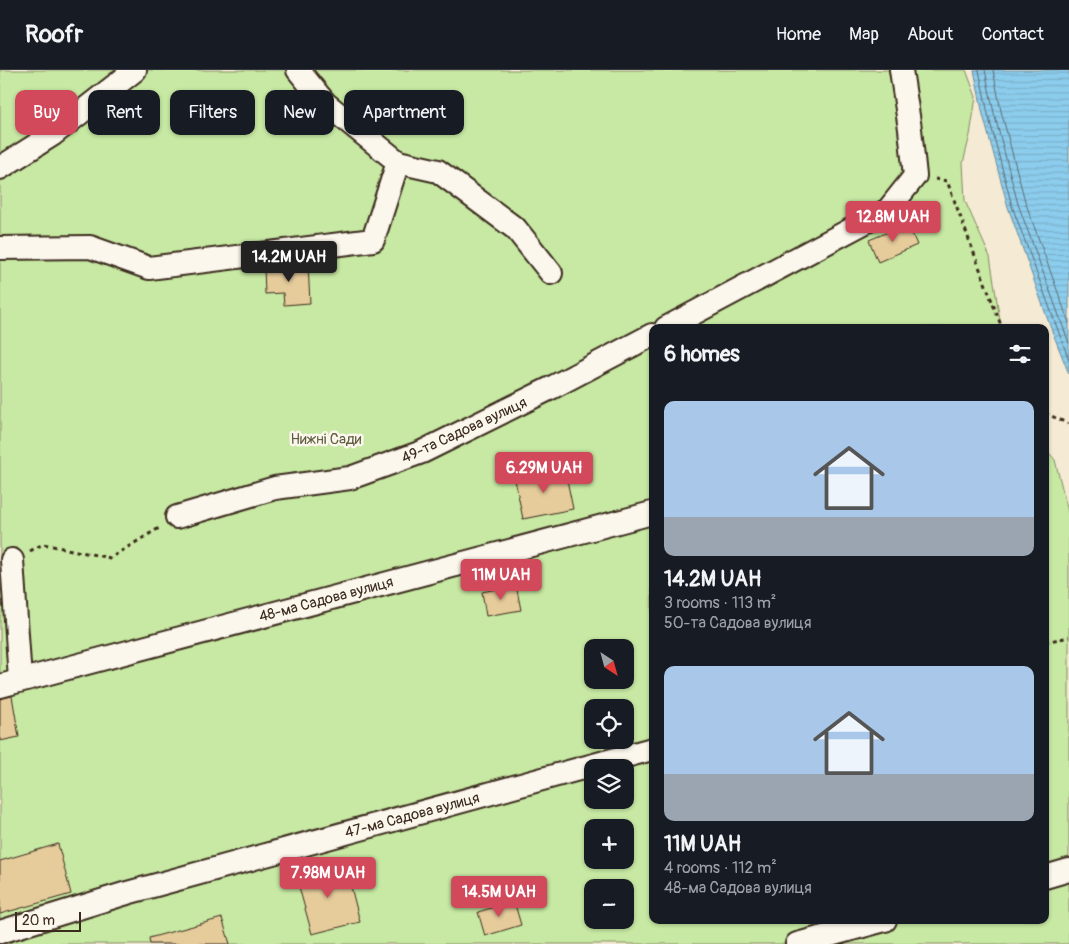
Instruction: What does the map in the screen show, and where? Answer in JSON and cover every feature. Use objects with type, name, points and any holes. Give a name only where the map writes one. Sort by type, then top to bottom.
[{"type":"street","points":[[0,168],[52,135],[135,70]]},
{"type":"street","points":[[298,70],[325,103],[398,162],[438,171],[516,229],[551,273]]},
{"type":"street","points":[[674,324],[888,210],[915,176],[901,70]]},
{"type":"street","points":[[0,248],[90,247],[149,268],[373,240],[398,162]]},
{"type":"street","name":"49-та Садова вулиця","points":[[177,517],[276,488],[350,478],[422,452],[551,388],[649,336]]},
{"type":"street","name":"48-ма Садова вулиця","points":[[10,683],[649,514]]},
{"type":"street","points":[[10,683],[12,560]]},
{"type":"street","name":"47-ма Садова вулиця","points":[[0,932],[127,894],[649,750]]},
{"type":"street","points":[[1049,876],[1069,870]]},
{"type":"street","points":[[797,944],[871,924]]},
{"type":"path","points":[[915,176],[947,182],[1000,324]]},
{"type":"path","points":[[1049,415],[1069,424]]},
{"type":"path","points":[[12,560],[43,544],[110,558],[177,517]]},
{"type":"path","points":[[1049,641],[1069,637]]},
{"type":"green space","name":"Нижні Сади","points":[[0,70],[966,70],[976,97],[963,163],[965,201],[990,257],[1001,324],[649,324],[649,924],[1049,924],[1049,453],[1055,460],[1069,516],[1069,944],[0,944]]},
{"type":"water","points":[[974,70],[1069,70],[1069,374],[1008,207],[983,115]]},
{"type":"building","points":[[908,224],[917,245],[878,262],[869,240]]},
{"type":"building","points":[[308,264],[310,303],[284,305],[283,293],[265,294],[264,267]]},
{"type":"building","points":[[565,470],[573,509],[523,519],[515,480]]},
{"type":"building","points":[[516,585],[521,610],[486,616],[482,592]]},
{"type":"building","points":[[12,696],[19,737],[0,741],[0,699]]},
{"type":"building","points":[[58,844],[71,894],[0,914],[0,861]]},
{"type":"building","points":[[345,863],[360,922],[312,934],[296,876]]},
{"type":"building","points":[[514,901],[521,925],[485,936],[478,912]]},
{"type":"building","points":[[222,918],[230,944],[150,944],[149,938]]}]
